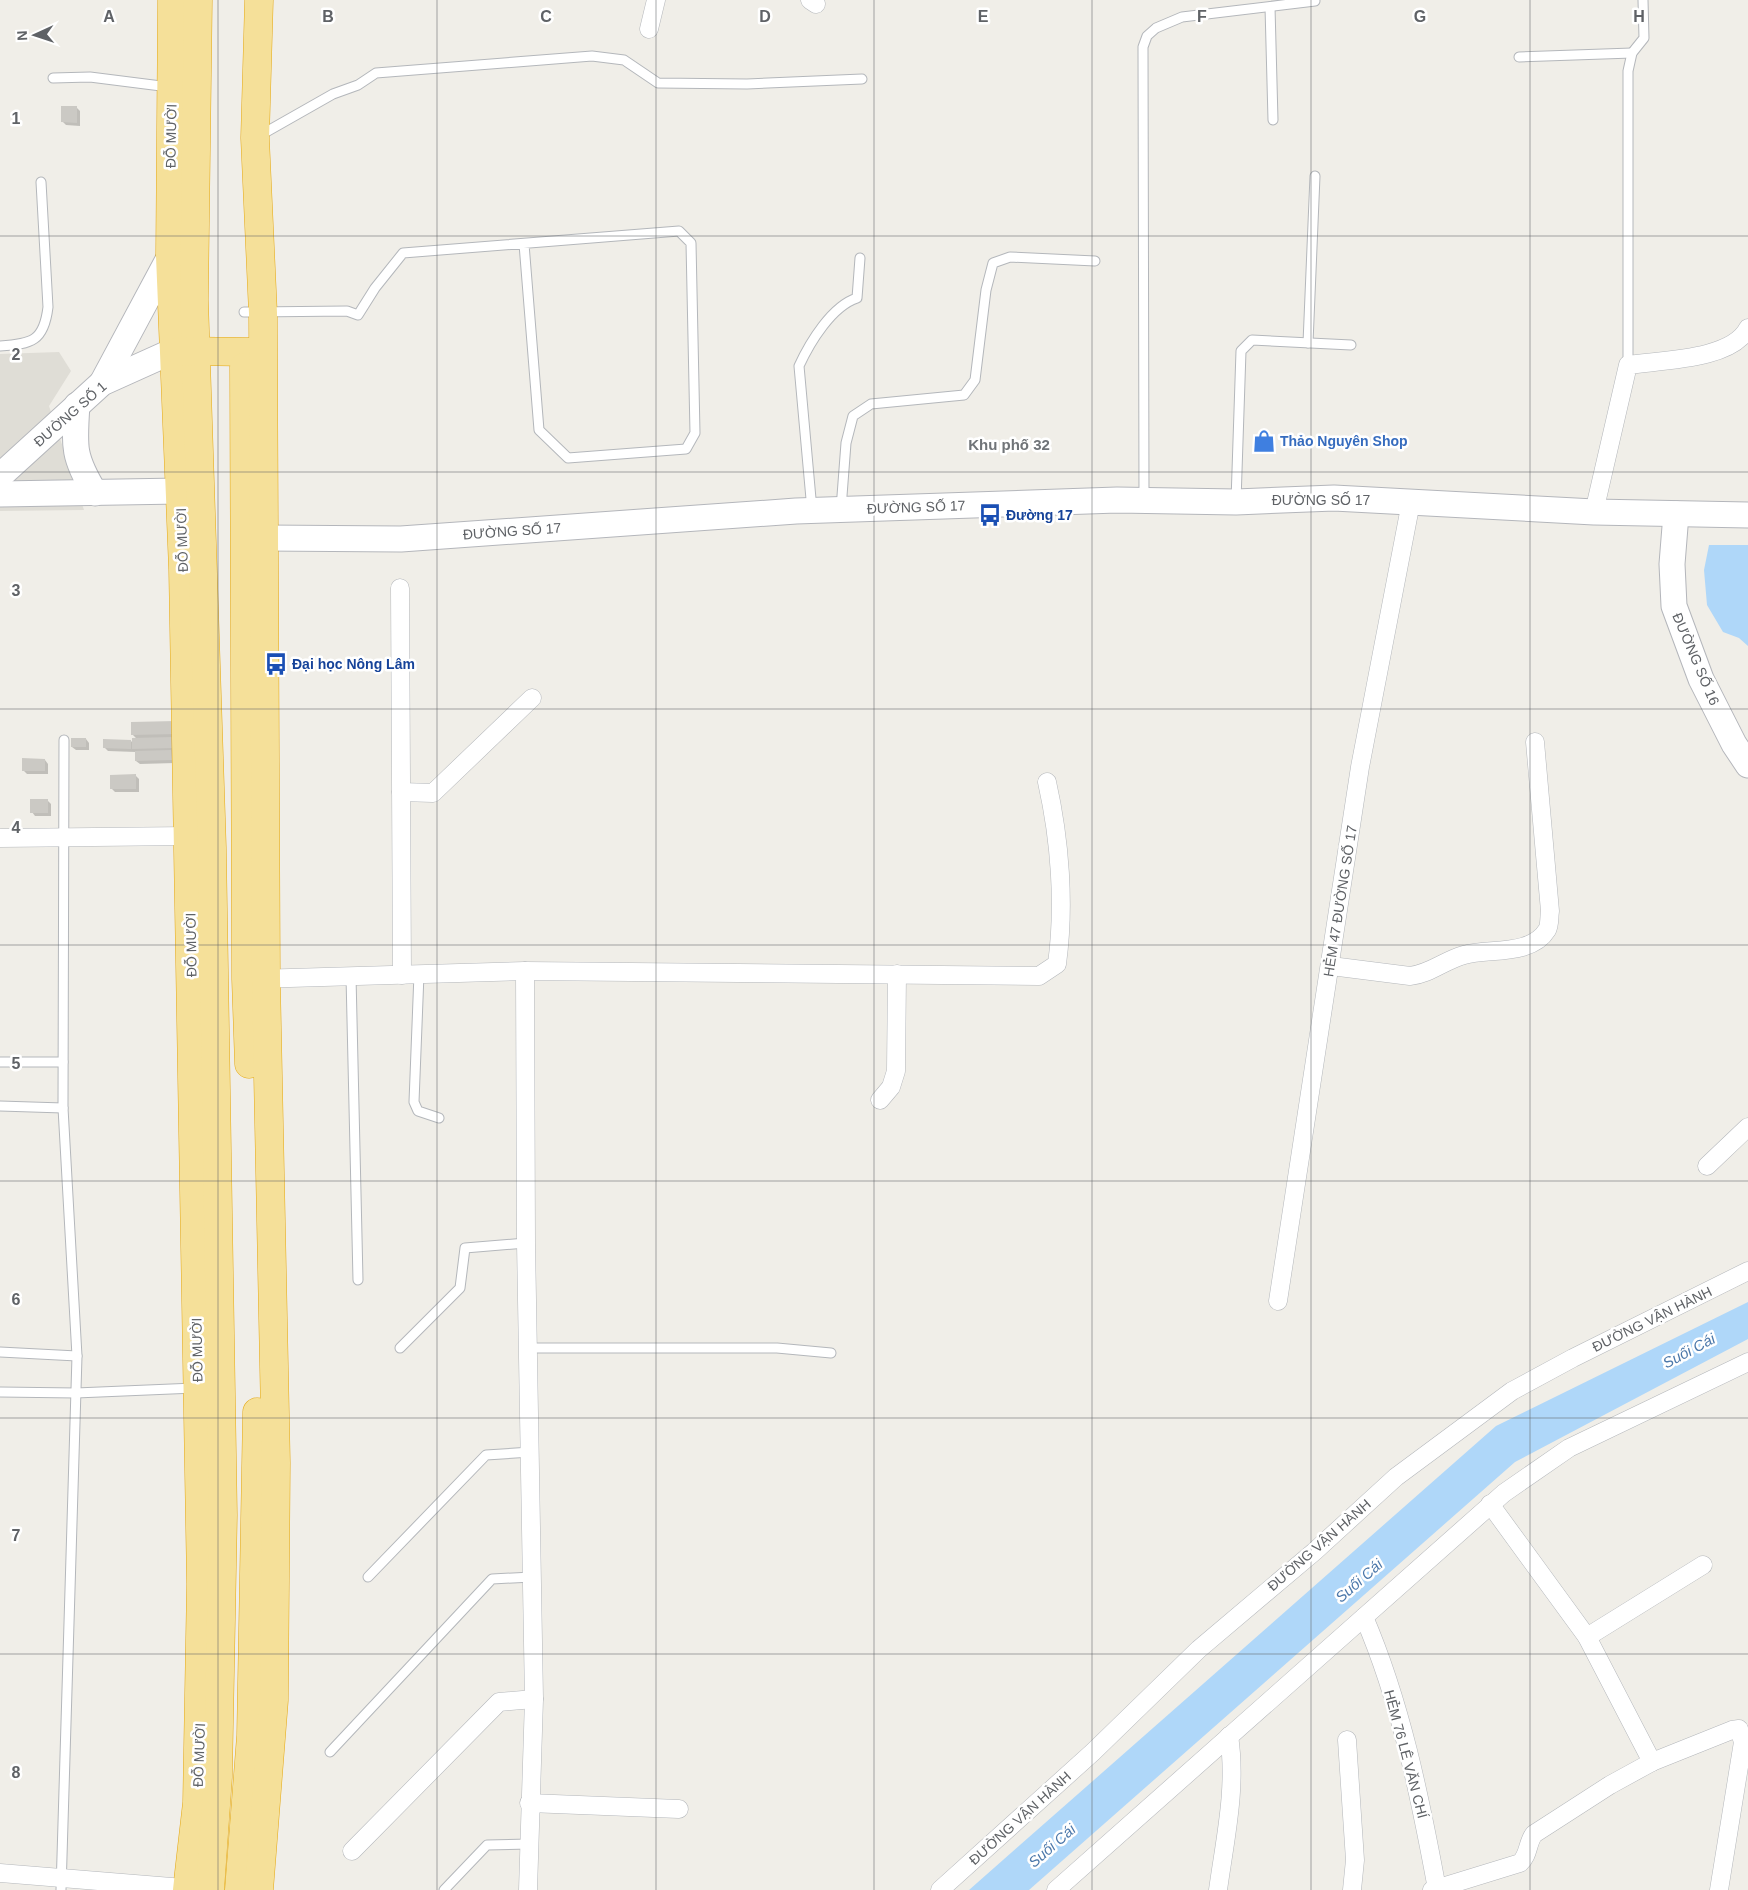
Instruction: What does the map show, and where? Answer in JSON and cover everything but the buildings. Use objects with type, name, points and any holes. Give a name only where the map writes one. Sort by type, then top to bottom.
[{"type":"highway","name":"ĐỖ MƯỜI","points":[[172,0],[170,256],[185,351]]},
{"type":"highway","name":"ĐỖ MƯỜI","points":[[198,0],[194,300],[185,351],[182,491],[192,540],[212,858],[210,1388],[201,1584],[200,1730],[197,1803],[198,1889]]},
{"type":"highway","points":[[241,0],[238,155],[253,312]]},
{"type":"highway","points":[[239,1890],[251,1736],[258,1357],[253,312],[259,0]]},
{"type":"highway","points":[[185,351],[253,352]]},
{"type":"highway","points":[[182,491],[254,491]]},
{"type":"highway","points":[[192,540],[255,539]]},
{"type":"highway","name":"ĐỖ MƯỜI","points":[[192,540],[189,836],[210,1388]]},
{"type":"highway","points":[[256,979],[276,1483],[274,1700],[259,1890]]},
{"type":"street","points":[[649,29],[656,0]]},
{"type":"street","points":[[102,384],[170,256]]},
{"type":"street","points":[[1594,512],[1628,365],[1715,353],[1744,337],[1748,328]]},
{"type":"street","name":"ĐƯỜNG SỐ 1","points":[[0,476],[102,384],[185,351]]},
{"type":"street","points":[[78,406],[74,443],[80,469],[95,493]]},
{"type":"street","points":[[0,494],[182,491],[192,540]]},
{"type":"street","name":"ĐƯỜNG SỐ 17","points":[[255,539],[401,539],[812,510],[1144,501],[1236,502],[1334,498],[1594,512],[1748,515]]},
{"type":"street","name":"HẺM 47 ĐƯỜNG SỐ 17","points":[[1278,1301],[1360,768],[1411,502]]},
{"type":"street","name":"ĐƯỜNG SỐ 16","points":[[1676,514],[1672,564],[1674,606],[1701,679],[1734,744],[1748,765]]},
{"type":"street","points":[[400,588],[401,792],[411,975]]},
{"type":"street","points":[[401,792],[433,793],[532,698]]},
{"type":"street","points":[[1331,966],[1401,975],[1421,975],[1463,955],[1505,950],[1539,939],[1548,928],[1550,911],[1535,742]]},
{"type":"street","points":[[256,979],[525,971],[1038,976],[1057,964],[1062,928],[1055,815],[1047,782]]},
{"type":"street","points":[[0,838],[189,836]]},
{"type":"street","points":[[525,971],[526,1243],[534,1699],[529,1803],[528,1890]]},
{"type":"street","points":[[880,1100],[891,1088],[896,1071],[897,974]]},
{"type":"street","points":[[1707,1166],[1748,1128]]},
{"type":"street","name":"ĐƯỜNG VẬN HÀNH","points":[[940,1890],[1093,1752],[1199,1649],[1396,1478],[1512,1391],[1566,1361],[1748,1271]]},
{"type":"street","points":[[1056,1890],[1490,1504],[1569,1448],[1748,1362]]},
{"type":"street","points":[[1490,1504],[1587,1637],[1652,1762]]},
{"type":"street","points":[[1587,1637],[1703,1565]]},
{"type":"street","name":"HẺM 76 LÊ VĂN CHÍ","points":[[1364,1617],[1374,1641],[1420,1801],[1435,1889]]},
{"type":"street","points":[[352,1851],[499,1702],[504,1700],[534,1699]]},
{"type":"street","points":[[1435,1889],[1520,1863],[1526,1858],[1530,1840],[1534,1834],[1610,1785],[1652,1762],[1732,1730],[1739,1729],[1742,1733],[1735,1798],[1719,1890]]},
{"type":"street","points":[[1218,1890],[1231,1793],[1232,1759],[1229,1736]]},
{"type":"street","points":[[1347,1740],[1355,1860],[1352,1890]]},
{"type":"street","points":[[529,1803],[679,1809]]},
{"type":"street","points":[[0,1873],[61,1885],[198,1889]]},
{"type":"lane","points":[[1628,365],[1628,71],[1632,53],[1644,38],[1643,0]]},
{"type":"lane","points":[[1144,501],[1143,47],[1147,36],[1171,20],[1315,2]]},
{"type":"lane","points":[[1270,7],[1273,120]]},
{"type":"lane","points":[[1519,57],[1632,53]]},
{"type":"lane","points":[[255,138],[332,94],[358,85],[376,73],[592,56],[624,60],[658,82],[746,84],[862,79]]},
{"type":"lane","points":[[53,78],[90,77],[172,88]]},
{"type":"lane","points":[[1308,343],[1315,176]]},
{"type":"lane","points":[[0,346],[29,343],[37,337],[46,323],[48,307],[41,182]]},
{"type":"lane","points":[[253,312],[346,311],[358,315],[375,288],[403,253],[679,231],[691,243],[695,433],[686,449],[568,458],[538,430],[524,244]]},
{"type":"lane","points":[[841,509],[846,443],[854,416],[871,404],[964,395],[975,380],[986,290],[994,263],[1010,257],[1095,262]]},
{"type":"lane","points":[[812,510],[799,366],[809,345],[844,302],[857,298],[860,258]]},
{"type":"lane","points":[[1236,502],[1241,351],[1252,340],[1351,346]]},
{"type":"lane","points":[[61,1885],[77,1356],[63,1108],[64,740]]},
{"type":"lane","points":[[411,975],[414,1102],[418,1111],[439,1118]]},
{"type":"lane","points":[[351,976],[358,1280]]},
{"type":"lane","points":[[0,1062],[63,1062]]},
{"type":"lane","points":[[0,1106],[63,1108]]},
{"type":"lane","points":[[400,1348],[460,1288],[465,1248],[526,1243]]},
{"type":"lane","points":[[528,1348],[777,1348],[830,1353]]},
{"type":"lane","points":[[0,1352],[77,1356]]},
{"type":"lane","points":[[0,1392],[76,1393],[210,1388]]},
{"type":"lane","points":[[368,1577],[486,1455],[531,1452]]},
{"type":"lane","points":[[330,1752],[492,1579],[532,1577]]},
{"type":"lane","points":[[444,1890],[487,1845],[529,1844]]},
{"type":"shaded area","points":[[59,352],[71,371],[49,406],[84,510],[0,511],[0,354]]},
{"type":"water","points":[[1709,545],[1748,545],[1748,646],[1739,638],[1723,632],[1707,605],[1704,570]]},
{"type":"water","name":"Suối Cái","points":[[1748,1302],[1748,1339],[1515,1462],[1029,1890],[969,1890],[1496,1426]]},
{"type":"place","name":"Thảo Nguyên Shop","points":[[1264,441]]},
{"type":"place","name":"Đường 17","points":[[990,515]]},
{"type":"place","name":"Đại học Nông Lâm","points":[[276,664]]},
{"type":"district","name":"Khu phố 32","points":[[1009,445]]}]
